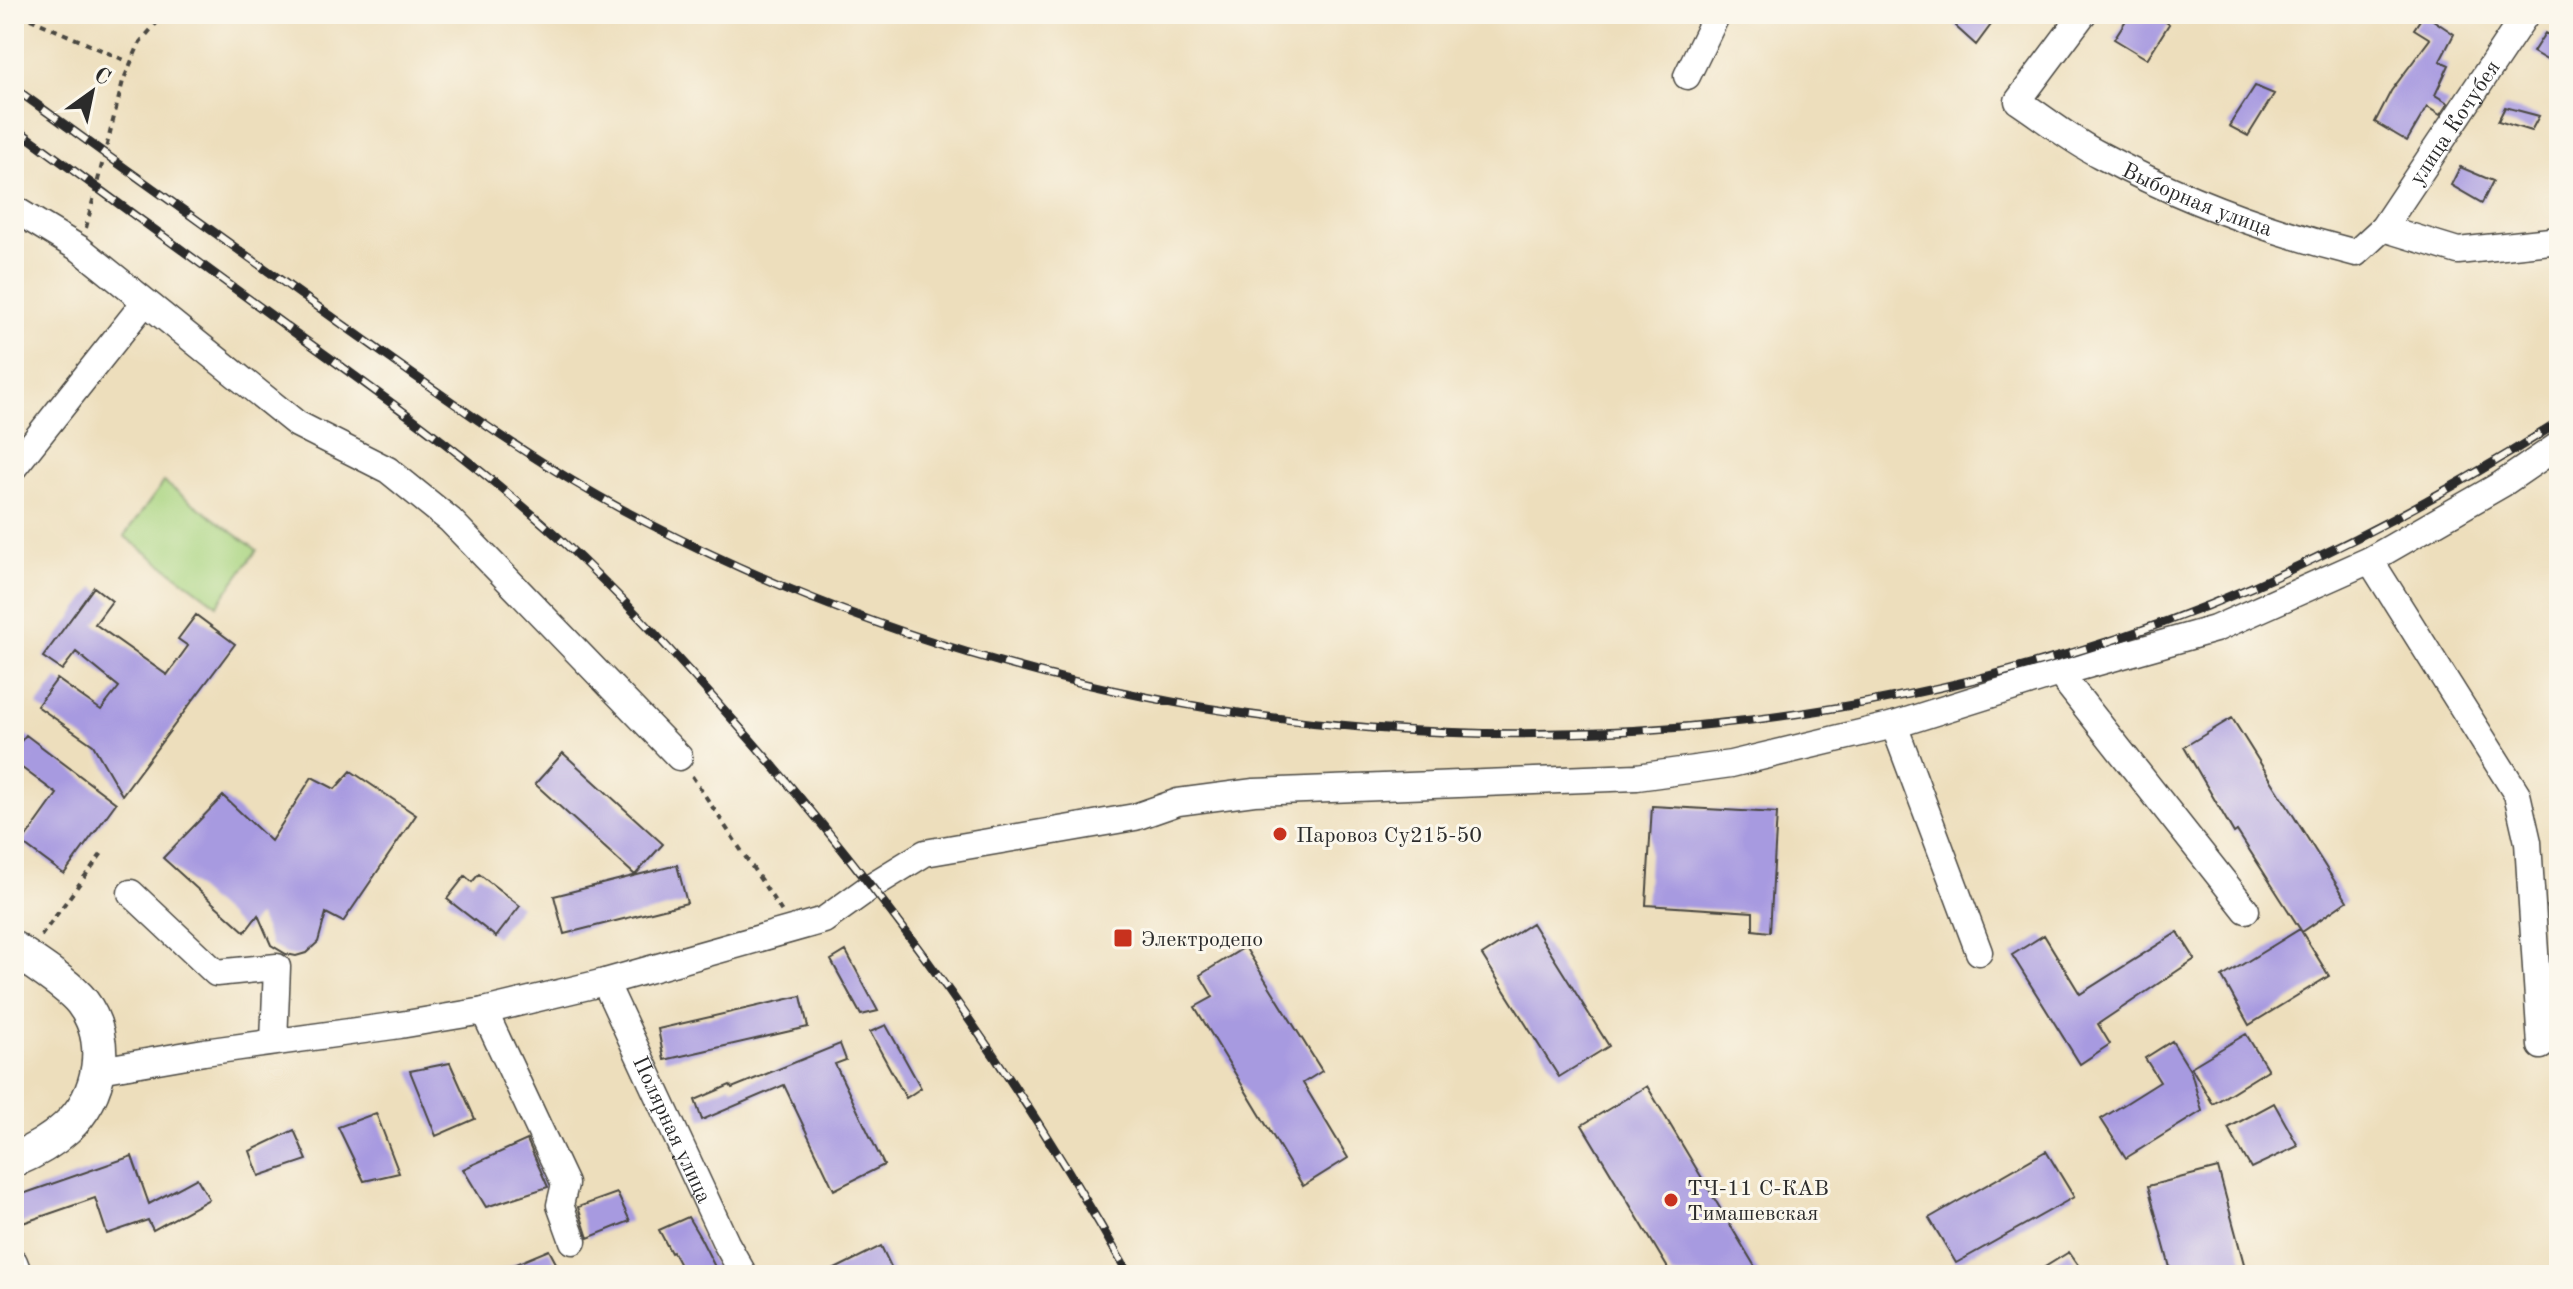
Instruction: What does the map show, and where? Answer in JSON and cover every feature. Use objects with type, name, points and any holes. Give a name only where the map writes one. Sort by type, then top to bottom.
[{"type":"main road","points":[[14,1160],[66,1128],[84,1107],[100,1070],[98,1030],[81,1000],[20,953]]},
{"type":"street","points":[[1687,76],[1717,14]]},
{"type":"street","name":"Выборная улица","points":[[2083,14],[2018,101],[2097,154],[2180,195],[2251,220],[2356,253],[2383,228]]},
{"type":"street","name":"улица Кочубея","points":[[2383,228],[2526,14]]},
{"type":"street","points":[[14,209],[80,249],[297,424],[388,470],[450,520],[679,757]]},
{"type":"street","points":[[2383,228],[2458,251],[2559,240]]},
{"type":"street","points":[[14,467],[145,302]]},
{"type":"street","points":[[100,1070],[484,1011],[605,982],[824,920],[925,853],[1135,817],[1178,802],[1254,792],[1637,777],[1731,764],[1894,725],[2059,673],[2215,629],[2370,560],[2502,484],[2559,445]]},
{"type":"street","points":[[2370,560],[2517,794],[2528,842],[2541,1046]]},
{"type":"street","points":[[2059,673],[2246,910]]},
{"type":"street","points":[[1894,725],[1979,952]]},
{"type":"street","points":[[131,893],[216,973],[277,967],[274,1042]]},
{"type":"street","name":"Полярная улица","points":[[605,982],[726,1243],[744,1275]]},
{"type":"street","points":[[484,1011],[565,1184],[560,1205],[573,1241]]},
{"type":"street","points":[[14,1262],[19,1275]]},
{"type":"path","points":[[19,14],[131,63]]},
{"type":"path","points":[[80,249],[123,81],[140,42],[161,18]]},
{"type":"path","points":[[679,757],[793,928]]},
{"type":"path","points":[[20,953],[102,853]]},
{"type":"green space","points":[[164,482],[257,550],[217,605],[124,536]]},
{"type":"building","points":[[1962,14],[1999,14],[1976,45],[1955,26]]},
{"type":"building","points":[[2130,14],[2152,14],[2169,24],[2147,59],[2114,39]]},
{"type":"building","points":[[2424,14],[2454,34],[2440,61],[2449,65],[2435,95],[2448,103],[2440,115],[2427,107],[2407,141],[2375,122],[2391,91],[2430,39],[2414,29]]},
{"type":"building","points":[[2545,33],[2559,41],[2559,67],[2533,52]]},
{"type":"building","points":[[2255,86],[2274,94],[2248,136],[2229,126]]},
{"type":"building","points":[[2505,107],[2539,116],[2531,131],[2498,121]]},
{"type":"building","points":[[2460,167],[2493,181],[2482,203],[2451,185]]},
{"type":"building","points":[[94,587],[112,601],[95,624],[167,675],[188,646],[178,639],[196,615],[235,644],[122,795],[93,745],[37,706],[57,679],[101,710],[119,687],[76,652],[62,670],[43,657]]},
{"type":"building","points":[[2232,718],[2347,901],[2302,932],[2237,831],[2234,833],[2184,747]]},
{"type":"building","points":[[26,735],[116,803],[64,874],[22,843],[57,794],[14,762],[14,750]]},
{"type":"building","points":[[563,753],[663,844],[635,875],[535,784]]},
{"type":"building","points":[[351,771],[416,815],[343,922],[326,913],[318,942],[306,953],[296,956],[286,954],[271,945],[258,915],[245,932],[163,858],[223,796],[271,841],[312,777],[335,789]]},
{"type":"building","points":[[1652,806],[1777,813],[1770,932],[1753,930],[1753,912],[1646,905]]},
{"type":"building","points":[[677,865],[687,903],[564,934],[554,896]]},
{"type":"building","points":[[479,874],[520,906],[496,937],[447,899],[465,876],[472,882]]},
{"type":"building","points":[[1532,923],[1609,1046],[1559,1077],[1482,955]]},
{"type":"building","points":[[2300,929],[2329,976],[2249,1025],[2222,977]]},
{"type":"building","points":[[2178,932],[2195,959],[2098,1024],[2110,1044],[2080,1064],[2012,955],[2044,935],[2080,994]]},
{"type":"building","points":[[1245,947],[1322,1071],[1303,1083],[1348,1158],[1303,1186],[1195,1007],[1213,997],[1200,975]]},
{"type":"building","points":[[846,951],[878,1011],[861,1015],[831,960]]},
{"type":"building","points":[[801,996],[808,1027],[664,1060],[658,1029]]},
{"type":"building","points":[[886,1025],[921,1088],[906,1098],[870,1032]]},
{"type":"building","points":[[2246,1034],[2268,1070],[2213,1104],[2191,1067]]},
{"type":"building","points":[[2172,1041],[2191,1072],[2202,1111],[2126,1158],[2101,1119],[2160,1082],[2145,1058]]},
{"type":"building","points":[[840,1044],[846,1060],[835,1064],[884,1165],[834,1190],[784,1085],[702,1120],[695,1100]]},
{"type":"building","points":[[450,1063],[475,1119],[436,1136],[410,1071]]},
{"type":"building","name":"ТЧ-11 С-КАВ Тимашевская","points":[[1647,1086],[1760,1275],[1672,1275],[1582,1125]]},
{"type":"building","points":[[2274,1103],[2298,1146],[2251,1168],[2228,1128]]},
{"type":"building","points":[[376,1113],[399,1173],[364,1181],[338,1127]]},
{"type":"building","points":[[294,1130],[307,1160],[259,1176],[250,1151]]},
{"type":"building","points":[[527,1140],[548,1187],[486,1207],[463,1169]]},
{"type":"building","points":[[2046,1151],[2074,1197],[1956,1263],[1929,1218]]},
{"type":"building","points":[[132,1156],[149,1204],[197,1178],[209,1199],[153,1230],[148,1220],[107,1234],[95,1198],[14,1226],[14,1197]]},
{"type":"building","points":[[2218,1168],[2247,1275],[2172,1275],[2148,1186]]},
{"type":"building","points":[[617,1193],[630,1221],[588,1238],[578,1207]]},
{"type":"building","points":[[688,1217],[719,1275],[685,1275],[671,1253],[659,1230]]},
{"type":"building","points":[[881,1246],[895,1275],[823,1275]]},
{"type":"building","points":[[549,1250],[557,1265],[531,1275],[489,1275]]},
{"type":"building","points":[[2069,1252],[2085,1275],[2032,1275]]},
{"type":"railway","points":[[14,88],[491,429],[606,501],[819,601],[999,662],[1184,704],[1372,728],[1561,733],[1751,720],[1938,688],[2122,637],[2236,594],[2401,515],[2559,422]]},
{"type":"railway","points":[[14,127],[468,461],[559,538],[627,604],[789,785],[896,918],[995,1057],[1129,1275]]},
{"type":"place","name":"Паровоз Су215-50","points":[[1280,834]]},
{"type":"place","name":"Электродепо","points":[[1123,938]]},
{"type":"place","name":"ТЧ-11 С-КАВ Тимашевская","points":[[1671,1200]]}]
